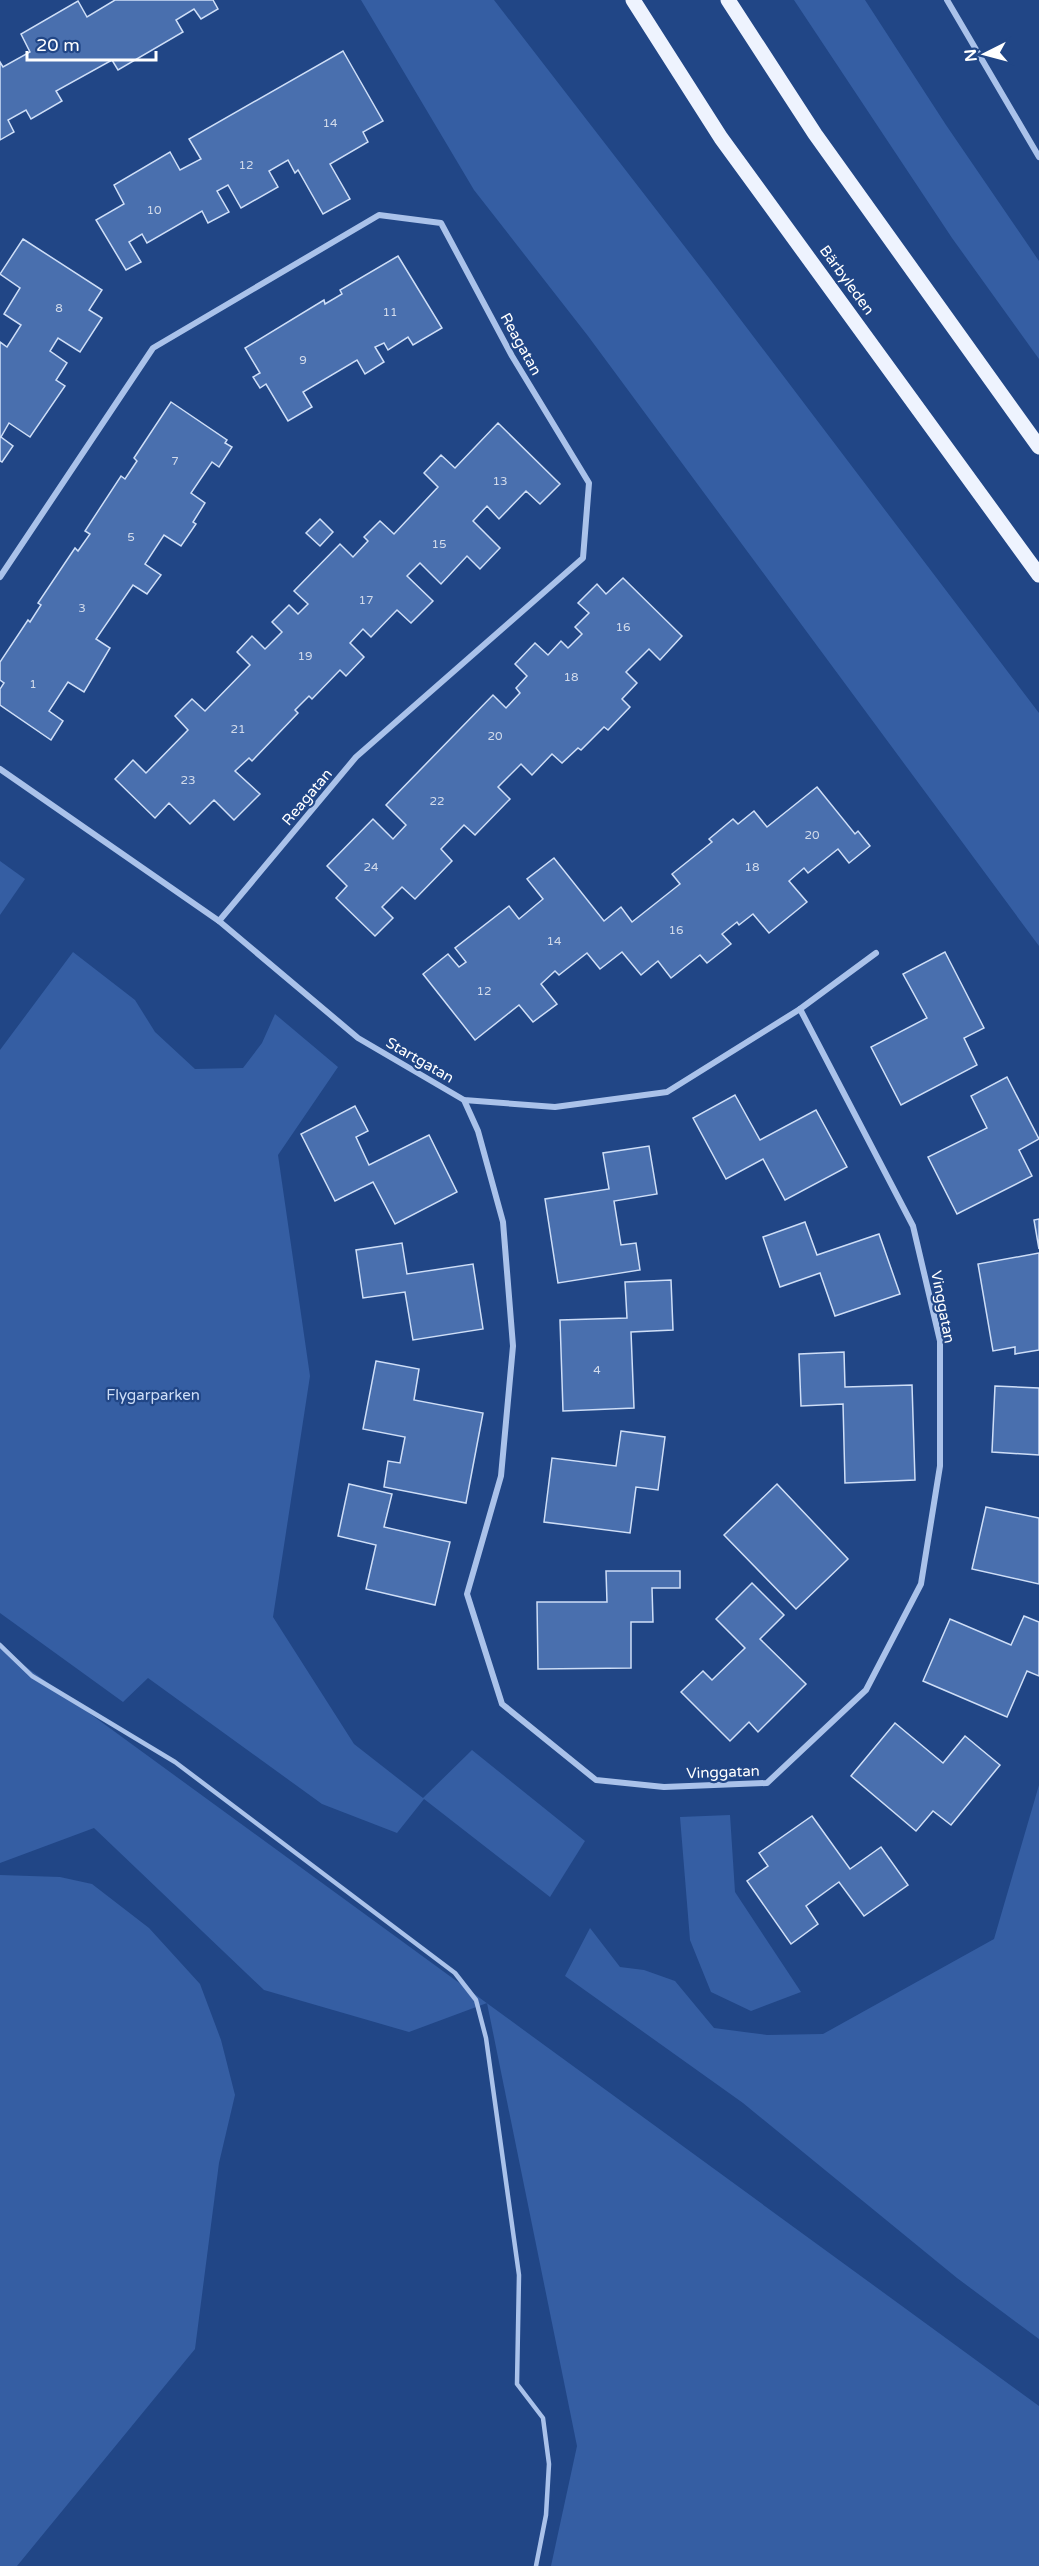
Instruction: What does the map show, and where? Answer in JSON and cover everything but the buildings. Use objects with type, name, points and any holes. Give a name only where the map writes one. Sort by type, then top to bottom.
[{"type":"main road","name":"Bärbyleden","points":[[633,0],[721,138],[1039,575]]},
{"type":"main road","points":[[728,0],[815,134],[1039,447]]},
{"type":"street","points":[[947,0],[1039,157]]},
{"type":"street","name":"Reagatan","points":[[0,577],[153,348],[379,215],[441,223],[512,356],[589,483],[583,558],[356,757],[219,921]]},
{"type":"street","name":"Startgatan","points":[[0,769],[219,921],[358,1038],[464,1100],[555,1107],[667,1092],[801,1009],[876,953]]},
{"type":"street","name":"Vinggatan","points":[[464,1100],[478,1131],[503,1222],[513,1346],[501,1476],[468,1594],[502,1704],[596,1780],[664,1787],[767,1783],[866,1690],[921,1584],[940,1466],[940,1341],[913,1226],[801,1009]]},
{"type":"lane","points":[[0,1645],[32,1676],[175,1762],[455,1973],[476,2000],[486,2038],[496,2099],[519,2275],[517,2384],[543,2418],[549,2464],[546,2515],[536,2566]]},
{"type":"green space","points":[[361,0],[494,0],[709,278],[1039,713],[1039,946],[588,336],[474,190]]},
{"type":"green space","points":[[794,0],[865,0],[946,125],[1039,261],[1039,359],[952,238]]},
{"type":"green space","points":[[0,861],[25,879],[0,915]]},
{"type":"green space","name":"Flygarparken","points":[[73,952],[135,1000],[155,1032],[195,1069],[243,1068],[262,1043],[275,1014],[338,1067],[278,1155],[310,1376],[273,1617],[354,1744],[423,1798],[472,1750],[585,1841],[550,1897],[424,1799],[397,1833],[322,1804],[148,1678],[123,1702],[0,1613],[0,1050]]},
{"type":"green space","points":[[0,1648],[487,2003],[409,2032],[264,1990],[94,1828],[0,1863]]},
{"type":"green space","points":[[1039,1785],[1039,2339],[957,2278],[743,2103],[565,1976],[590,1928],[620,1967],[644,1970],[675,1981],[714,2028],[767,2035],[823,2034],[994,1939]]},
{"type":"green space","points":[[730,1815],[735,1892],[801,1992],[751,2011],[711,1992],[690,1940],[680,1817]]},
{"type":"green space","points":[[0,1875],[60,1877],[92,1884],[149,1928],[200,1984],[221,2040],[235,2095],[219,2163],[195,2349],[17,2566],[0,2566]]},
{"type":"green space","points":[[487,2003],[1039,2406],[1039,2566],[551,2566],[577,2446]]}]
